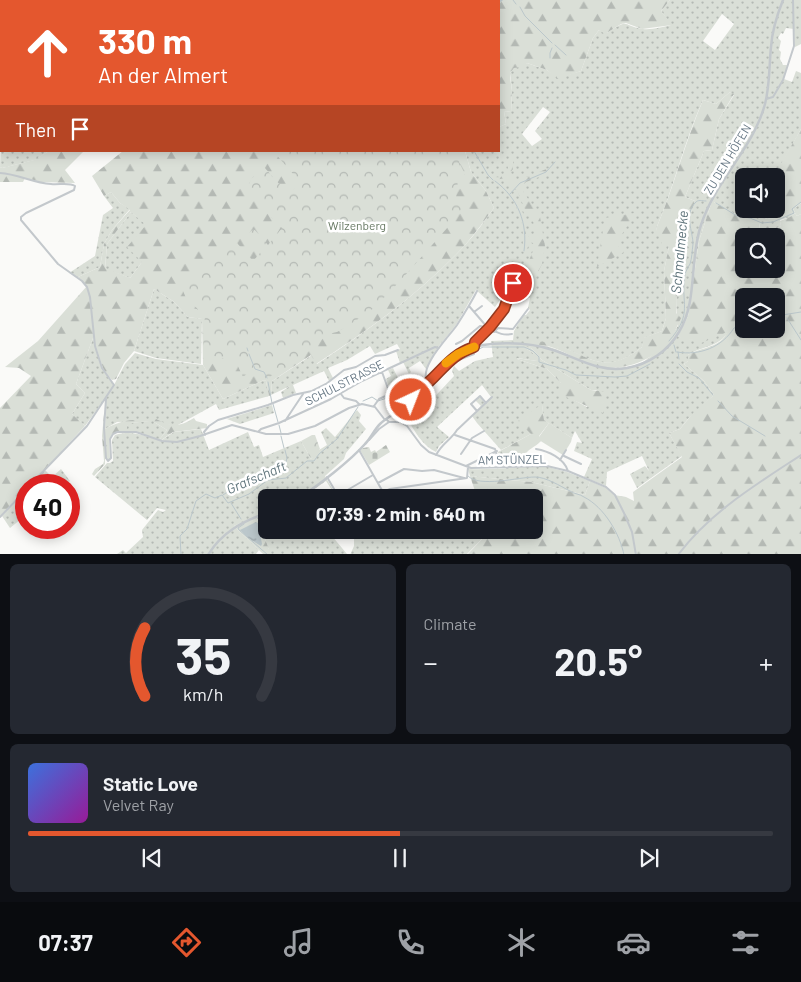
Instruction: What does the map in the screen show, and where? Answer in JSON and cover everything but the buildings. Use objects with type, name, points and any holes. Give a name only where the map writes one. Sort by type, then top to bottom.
[{"type":"street","name":"ZU DEN HÖFEN","points":[[311,489],[359,450],[378,426],[406,406],[418,390],[452,358],[497,344],[536,346],[550,349],[593,366],[612,369],[627,368],[640,365],[661,353],[675,340],[686,317],[690,300],[695,246],[705,213],[754,134],[766,99],[774,26],[783,0]]},
{"type":"street","points":[[766,99],[774,97],[778,90],[793,49],[792,0]]},
{"type":"street","points":[[0,173],[12,174],[40,182],[71,184],[75,186],[74,190],[26,213],[21,217],[21,220],[61,267],[82,281],[88,288],[95,346],[102,368],[114,385],[86,426],[40,474]]},
{"type":"street","points":[[461,359],[473,350],[475,342],[488,329],[505,306],[517,276]]},
{"type":"street","points":[[428,382],[426,374],[439,348],[454,330],[477,291]]},
{"type":"street","points":[[469,306],[488,329]]},
{"type":"street","points":[[474,312],[482,306]]},
{"type":"street","points":[[494,332],[499,328],[513,330],[528,309]]},
{"type":"street","points":[[456,344],[480,326],[502,335],[512,334]]},
{"type":"street","name":"SCHULSTRASSE","points":[[259,432],[260,429],[285,420],[341,394],[362,381],[434,348],[439,348]]},
{"type":"street","points":[[205,435],[205,431],[209,426],[221,419],[271,404],[293,395],[304,394],[319,388],[344,370],[356,367],[375,356],[398,350]]},
{"type":"street","points":[[374,406],[378,400],[390,394],[382,372]]},
{"type":"street","points":[[285,420],[304,394]]},
{"type":"street","points":[[341,394],[344,398],[358,401],[359,404]]},
{"type":"street","points":[[107,396],[105,408],[107,461],[111,458],[110,439],[112,434],[116,433],[136,432],[167,442],[186,441],[231,425],[274,435],[296,433],[323,423],[359,404],[374,406],[387,420]]},
{"type":"street","points":[[477,411],[471,404],[478,396],[486,403]]},
{"type":"street","points":[[436,456],[441,446],[455,435],[457,430],[492,397]]},
{"type":"street","points":[[100,406],[105,408]]},
{"type":"street","name":"AM STÜNZEL","points":[[387,420],[400,422],[407,426],[423,448],[436,456],[467,467],[480,469],[544,466],[568,471],[600,484],[613,492],[631,529],[636,554]]},
{"type":"street","points":[[461,454],[469,440],[484,431]]},
{"type":"street","points":[[455,435],[495,448],[498,458],[507,468]]},
{"type":"street","points":[[536,449],[547,452],[560,460],[567,467],[568,471]]},
{"type":"street","points":[[359,450],[384,492],[390,489],[465,478]]},
{"type":"street","points":[[560,460],[566,450]]},
{"type":"street","points":[[465,478],[467,478],[467,467],[497,451]]},
{"type":"street","points":[[678,554],[721,510],[801,455]]},
{"type":"street","points":[[564,456],[581,464]]},
{"type":"street","points":[[378,483],[404,468],[422,471],[434,470],[465,478]]},
{"type":"street","points":[[351,489],[374,474]]},
{"type":"street","points":[[327,477],[335,489]]},
{"type":"street","points":[[0,517],[15,501]]},
{"type":"street","points":[[208,554],[229,530],[258,516]]},
{"type":"green space","points":[[500,0],[670,0],[661,11],[672,25],[642,29],[626,23],[605,34],[599,30],[593,38],[581,71],[557,79],[547,70],[527,63],[522,67],[514,68],[510,73],[512,91],[511,112],[504,111],[506,124],[500,127]]},
{"type":"green space","points":[[670,0],[801,0],[801,44],[795,47],[794,29],[786,28],[778,38],[781,41],[780,59],[783,65],[787,65],[784,79],[792,82],[796,71],[801,73],[801,129],[779,168],[735,168],[735,214],[712,201],[699,241],[688,316],[678,336],[696,339],[728,331],[716,343],[688,355],[688,361],[684,364],[704,381],[714,395],[680,429],[669,433],[682,456],[637,488],[630,474],[645,466],[649,471],[642,456],[607,472],[606,486],[584,477],[592,459],[574,451],[577,442],[582,443],[575,431],[572,438],[544,420],[542,405],[531,434],[501,450],[472,416],[481,406],[475,400],[480,397],[485,403],[491,397],[482,385],[437,427],[449,437],[439,446],[436,452],[423,443],[408,421],[427,405],[454,376],[452,371],[454,366],[459,371],[475,361],[493,357],[491,341],[513,340],[514,331],[523,315],[526,315],[530,310],[528,308],[530,298],[524,295],[526,289],[519,278],[516,277],[495,307],[476,290],[456,325],[438,347],[426,369],[420,361],[409,368],[411,372],[409,374],[403,362],[400,363],[396,351],[400,349],[397,344],[375,354],[370,346],[347,360],[328,368],[333,378],[329,381],[324,371],[293,385],[296,393],[283,398],[281,392],[290,386],[271,395],[272,381],[312,355],[317,364],[376,323],[413,294],[449,262],[484,222],[494,208],[486,191],[471,172],[465,152],[500,152],[500,127],[506,124],[504,111],[511,112],[512,91],[510,73],[514,68],[527,63],[547,70],[558,78],[581,71],[593,38],[599,30],[607,33],[623,24],[636,28],[657,28],[671,25],[661,11]],"holes":[[[722,14],[734,24],[715,50],[703,41]],[[730,92],[734,95],[719,119],[712,150],[704,151],[685,197],[695,201],[679,263],[676,296],[678,326],[647,359],[626,367],[612,368],[593,365],[542,345],[559,346],[598,362],[606,363],[614,362],[632,354],[642,347],[644,338],[662,331],[666,318],[664,271],[669,246],[656,229],[703,100],[716,104]],[[543,107],[550,112],[535,131],[542,139],[532,146],[522,134]],[[524,347],[531,348],[542,360],[591,390],[597,390],[587,407],[574,400],[547,369],[517,359],[537,361],[534,355]]]},
{"type":"green space","points":[[730,92],[734,94],[719,119],[712,150],[704,151],[685,197],[695,201],[690,214],[681,256],[676,313],[681,318],[674,333],[675,336],[649,358],[617,368],[593,365],[551,347],[528,344],[528,340],[555,344],[589,359],[598,362],[608,362],[618,361],[629,356],[642,347],[643,338],[662,331],[666,318],[664,271],[669,246],[662,244],[656,229],[703,100],[716,104]]},
{"type":"green space","points":[[801,129],[801,203],[793,209],[795,212],[785,217],[785,168],[778,168]]},
{"type":"green space","points":[[1,152],[47,152],[35,160],[0,167]]},
{"type":"green space","points":[[47,152],[83,152],[65,170],[75,183],[41,182],[25,178],[23,182],[0,182],[0,167],[34,160]]},
{"type":"green space","points":[[122,152],[465,152],[471,172],[486,191],[494,208],[466,244],[413,294],[376,323],[316,364],[311,355],[272,381],[271,395],[269,396],[266,381],[264,380],[223,399],[203,365],[202,319],[188,317],[173,301],[154,289],[134,351],[124,363],[116,379],[112,380],[104,371],[93,338],[76,384],[85,393],[72,414],[85,426],[40,474],[15,474],[15,500],[0,516],[0,408],[31,376],[19,368],[5,367],[38,341],[87,286],[78,277],[100,267],[104,244],[112,230],[130,210],[120,203],[111,192],[104,196],[92,176]],"holes":[[[131,212],[146,225],[127,247],[142,262],[130,278],[105,268],[107,244]]]},
{"type":"green space","name":"Wilzenberg","points":[[274,152],[460,152],[462,156],[459,162],[465,174],[458,180],[456,197],[463,206],[456,218],[374,308],[348,326],[328,334],[294,363],[266,379],[263,373],[248,373],[243,377],[236,362],[227,362],[227,360],[211,355],[209,351],[203,350],[205,314],[200,312],[186,298],[181,286],[202,266],[237,243],[253,261],[261,252],[246,235],[254,229],[268,245],[282,228],[246,192],[251,179],[264,167],[289,195],[300,182]]},
{"type":"green space","points":[[513,160],[513,169],[510,173],[516,181],[549,168],[547,174],[526,182],[521,188],[534,208],[539,211],[545,246],[542,264],[536,276],[531,297],[526,293],[527,289],[521,280],[535,246],[529,242],[526,254],[522,251],[522,224],[512,197],[514,197],[523,213],[526,234],[529,237],[535,235],[536,226],[526,212],[517,190],[512,189],[512,185],[505,178],[495,180],[490,176],[501,176],[508,168],[507,164]]},
{"type":"green space","points":[[111,192],[120,203],[130,209],[112,230],[104,244],[100,267],[78,277],[69,273],[95,256],[103,215],[113,208],[104,196]]},
{"type":"green space","points":[[712,201],[735,214],[735,218],[751,218],[760,223],[759,228],[735,228],[735,278],[785,278],[785,228],[776,228],[781,226],[780,221],[795,213],[797,216],[801,214],[801,554],[468,554],[482,539],[543,539],[543,489],[474,489],[470,476],[531,482],[585,495],[590,481],[606,488],[614,495],[626,497],[634,501],[633,492],[682,457],[669,433],[680,429],[694,412],[714,395],[704,381],[684,364],[688,361],[688,355],[715,344],[727,332],[699,344],[694,344],[694,340],[682,339],[678,336],[688,316],[699,241]]},
{"type":"green space","points":[[801,203],[801,214],[797,216],[795,213],[790,217],[780,220],[781,226],[778,228],[759,228],[760,224],[751,218],[785,218],[795,212],[793,209]]},
{"type":"green space","points":[[131,212],[147,225],[142,262],[130,278],[105,269],[107,244]]},
{"type":"green space","points":[[635,213],[616,244],[624,252],[597,267],[605,218]]},
{"type":"green space","points":[[154,289],[173,301],[188,317],[202,319],[201,364],[156,358],[134,351]]},
{"type":"green space","points":[[93,338],[104,371],[114,385],[125,364],[135,353],[156,359],[203,365],[223,399],[264,380],[266,381],[269,396],[219,410],[216,404],[176,426],[154,422],[167,430],[159,440],[135,431],[127,431],[127,426],[130,423],[149,421],[117,422],[105,429],[106,401],[104,400],[85,426],[72,414],[85,393],[76,384]]},
{"type":"green space","points":[[523,346],[531,348],[542,360],[591,390],[606,392],[603,413],[559,394],[561,383],[547,369],[517,359],[537,361],[533,353]]},
{"type":"green space","points":[[393,368],[399,380],[409,375],[411,380],[404,383],[405,387],[398,392],[396,390],[390,391],[386,379],[391,376],[388,370]]},
{"type":"green space","points":[[542,404],[544,420],[549,423],[539,436],[541,441],[529,450],[524,458],[511,460],[499,456],[498,452],[531,434],[518,421]]},
{"type":"green space","points":[[272,405],[274,413],[240,424],[227,419]]},
{"type":"green space","points":[[357,410],[361,415],[359,421],[366,429],[346,453],[344,459],[325,476],[333,489],[326,481],[314,489],[258,489],[258,521],[256,516],[234,526],[259,550],[256,554],[117,554],[123,550],[126,553],[143,537],[142,530],[158,510],[163,512],[166,510],[157,508],[147,520],[95,477],[107,463],[113,461],[112,440],[115,435],[132,433],[160,441],[174,432],[201,429],[209,450],[248,432],[254,447],[259,445],[263,457],[301,441],[311,459],[319,450],[327,445],[321,432],[326,428],[335,437]]},
{"type":"green space","points":[[104,414],[105,429],[127,421],[152,421],[130,423],[127,426],[127,431],[135,431],[159,440],[167,430],[154,422],[156,419],[175,425],[194,418],[196,421],[207,424],[207,428],[173,432],[160,441],[135,432],[113,433],[109,439],[110,459],[105,459],[105,464],[94,476],[92,474],[95,469],[103,464],[104,461],[102,436]]},
{"type":"green space","points":[[549,423],[572,438],[563,455],[539,440],[539,437]]},
{"type":"green space","points":[[315,435],[320,452],[311,459],[301,441]]},
{"type":"green space","points":[[386,445],[390,452],[369,465],[360,450],[369,447],[371,452],[375,450],[376,452]]},
{"type":"green space","points":[[544,466],[590,481],[585,495],[531,482],[470,476],[468,469],[497,469]]},
{"type":"green space","points":[[61,469],[65,474],[55,474]]},
{"type":"green space","points":[[15,502],[15,524],[10,528],[2,516]]},
{"type":"green space","points":[[256,516],[258,521],[258,539],[265,539],[269,554],[263,554],[234,526]]},
{"type":"green space","points":[[265,539],[334,539],[347,554],[269,554]]},
{"type":"green space","points":[[354,539],[482,539],[467,554],[350,554],[354,546]]},
{"type":"water","points":[[256,522],[258,523],[258,539],[261,539],[261,546],[248,538],[240,530]]},
{"type":"waterway","points":[[513,0],[516,4]]},
{"type":"waterway","points":[[520,7],[525,16],[552,43]]},
{"type":"waterway","points":[[555,45],[566,55]]},
{"type":"waterway","points":[[550,58],[552,48]]},
{"type":"waterway","points":[[475,152],[493,180]]},
{"type":"waterway","points":[[510,194],[520,183],[546,172],[555,162]]},
{"type":"waterway","points":[[495,181],[510,195],[520,212],[523,221],[524,251]]},
{"type":"waterway","name":"Schmalmecke","points":[[669,341],[677,331],[684,315],[685,274],[691,262],[693,244],[690,212],[696,202],[700,200],[706,201]]},
{"type":"waterway","name":"Schmalmecke","points":[[716,203],[737,216],[750,218],[762,223],[773,222],[794,213],[792,209],[801,202]]},
{"type":"waterway","name":"Grafschaft","points":[[785,315],[801,312]]},
{"type":"waterway","name":"Grafschaft","points":[[787,318],[801,340]]},
{"type":"waterway","name":"Grafschaft","points":[[677,352],[694,353],[710,349],[729,335],[735,328]]},
{"type":"waterway","points":[[478,344],[487,331]]},
{"type":"waterway","name":"Grafschaft","points":[[674,345],[676,352]]},
{"type":"waterway","name":"Grafschaft","points":[[446,366],[457,357],[472,353],[483,347],[524,347],[533,351],[539,357],[539,362],[576,375],[627,376],[650,364]]},
{"type":"waterway","name":"Grafschaft","points":[[678,352],[679,359]]},
{"type":"waterway","points":[[249,354],[255,369],[264,372],[267,378]]},
{"type":"waterway","points":[[679,364],[687,372],[699,378],[713,395]]},
{"type":"waterway","name":"Grafschaft","points":[[425,388],[434,384],[443,369]]},
{"type":"waterway","points":[[268,382],[272,403]]},
{"type":"waterway","name":"Grafschaft","points":[[363,401],[372,397],[378,401],[406,388]]},
{"type":"waterway","points":[[718,401],[732,416],[765,436]]},
{"type":"waterway","points":[[273,404],[278,422]]},
{"type":"waterway","name":"Grafschaft","points":[[181,554],[180,536],[187,529],[196,501],[206,494],[215,498],[222,495],[228,503],[249,494],[268,480],[286,478],[307,461],[314,461],[319,454],[337,439],[358,407]]},
{"type":"waterway","points":[[279,425],[281,433]]},
{"type":"waterway","points":[[281,436],[284,448]]},
{"type":"waterway","points":[[223,495],[239,484],[286,462],[285,450]]},
{"type":"waterway","points":[[468,476],[473,479],[490,482],[539,477],[582,496],[598,507],[610,522],[619,538],[624,554]]},
{"type":"waterway","points":[[231,503],[241,519]]},
{"type":"waterway","points":[[244,524],[238,528],[239,530],[267,554]]},
{"type":"slow traffic","points":[[446,363],[458,354],[474,347]]},
{"type":"route","points":[[411,400],[418,390],[433,378],[454,356],[474,347],[475,342],[504,309],[513,283]]}]
